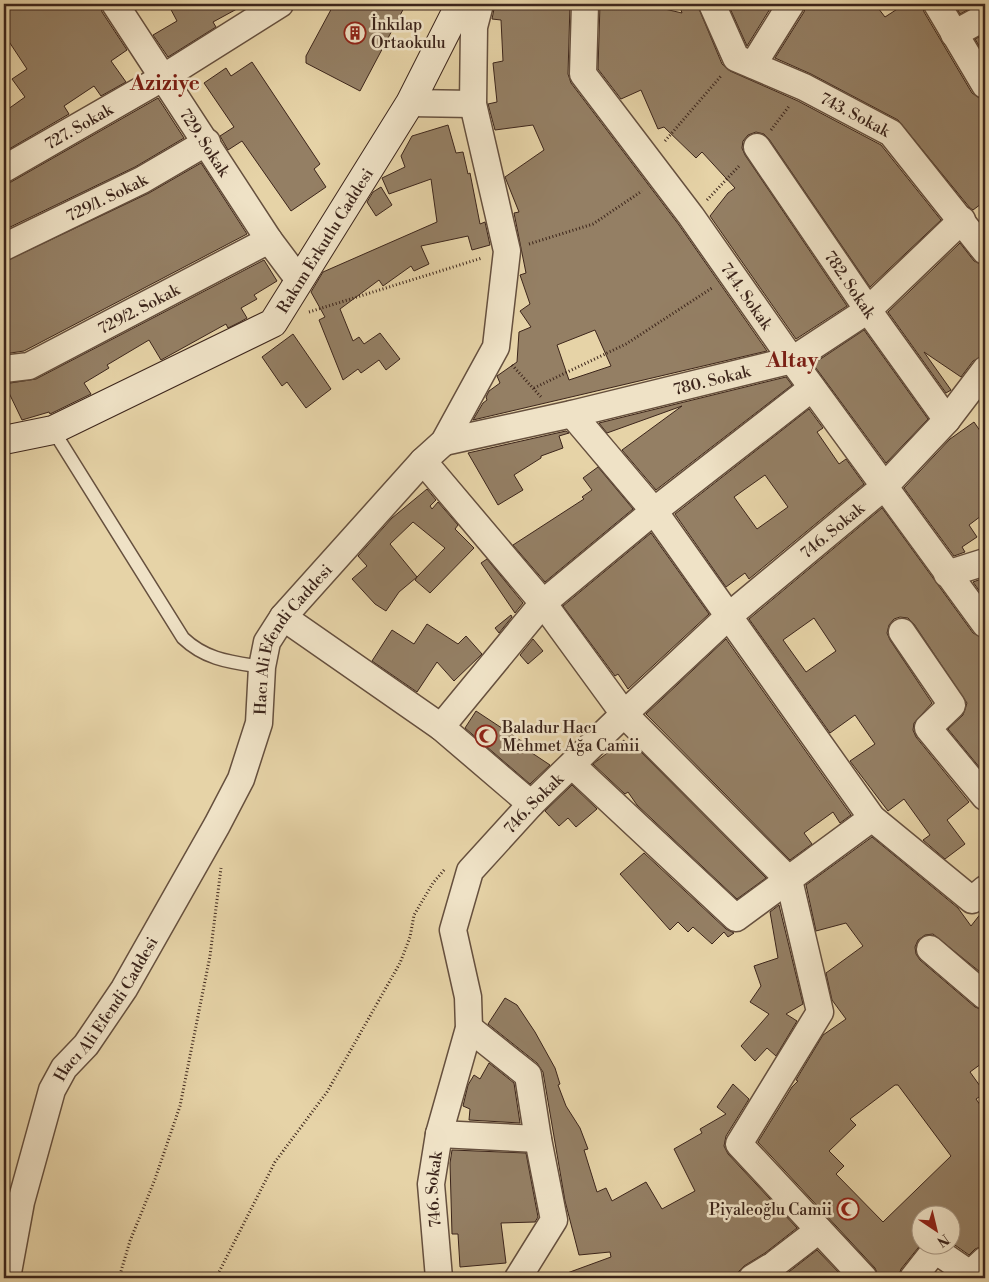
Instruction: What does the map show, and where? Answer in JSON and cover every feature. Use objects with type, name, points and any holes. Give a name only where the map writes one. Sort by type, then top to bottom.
[{"type":"main road","name":"Rakım Erkutlu Caddesi","points":[[4,440],[53,430],[273,323],[410,103],[460,4]]},
{"type":"street","name":"729. Sokak","points":[[115,4],[207,142],[269,240],[299,280]]},
{"type":"street","name":"727. Sokak","points":[[4,169],[164,77],[280,4]]},
{"type":"street","name":"Hacı Ali Efendi Caddesi","points":[[7,1278],[21,1202],[52,1090],[64,1068],[86,1045],[124,989],[218,825],[241,780],[259,723],[262,667],[267,642],[283,617],[423,461],[444,442],[496,347],[507,251],[473,104],[474,27],[480,4]]},
{"type":"street","name":"744. Sokak","points":[[586,4],[583,74],[655,169],[985,624]]},
{"type":"street","points":[[712,4],[744,62],[791,4]]},
{"type":"street","points":[[937,4],[985,85]]},
{"type":"street","points":[[954,34],[985,17]]},
{"type":"street","name":"743. Sokak","points":[[744,62],[804,87],[891,133],[985,251]]},
{"type":"street","points":[[410,103],[473,104]]},
{"type":"street","name":"729/1. Sokak","points":[[4,247],[142,180],[207,142]]},
{"type":"street","name":"782. Sokak","points":[[757,147],[868,310],[948,420]]},
{"type":"street","name":"780. Sokak","points":[[444,442],[792,360],[868,310],[962,220]]},
{"type":"street","name":"729/2. Sokak","points":[[4,369],[29,366],[269,240]]},
{"type":"street","name":"746. Sokak","points":[[439,1278],[431,1184],[439,1134],[469,1028],[468,997],[453,930],[470,871],[572,764],[730,615],[885,486],[948,420],[985,370]]},
{"type":"street","points":[[441,727],[543,603],[654,511],[812,388]]},
{"type":"street","points":[[565,415],[654,511],[730,615],[872,818],[981,901]]},
{"type":"street","points":[[423,461],[543,603],[624,714],[789,880],[820,1012],[739,1144],[864,1278]]},
{"type":"street","points":[[947,574],[985,562]]},
{"type":"street","points":[[283,617],[441,727],[532,804]]},
{"type":"street","points":[[902,632],[952,705],[928,728],[985,796]]},
{"type":"street","points":[[572,764],[736,918],[872,818]]},
{"type":"street","points":[[930,949],[985,996]]},
{"type":"street","points":[[469,1028],[528,1075],[554,1220],[518,1278]]},
{"type":"street","points":[[439,1134],[538,1139]]},
{"type":"street","points":[[766,1269],[819,1230]]},
{"type":"street","points":[[913,1278],[935,1250],[970,1274],[985,1260]]},
{"type":"lane","points":[[53,430],[183,638],[196,650],[219,660],[262,667]]},
{"type":"path","points":[[273,323],[593,224],[655,169],[744,62]]},
{"type":"path","points":[[534,388],[626,344],[732,276]]},
{"type":"path","points":[[496,347],[534,388],[565,415]]},
{"type":"path","points":[[119,1278],[130,1241],[180,1106],[210,956],[222,862]]},
{"type":"path","points":[[216,1278],[276,1162],[327,1092],[400,963],[410,937],[414,915],[433,883],[451,862]]},
{"type":"building","points":[[4,4],[100,4],[102,12],[127,50],[111,61],[126,82],[101,96],[94,86],[64,106],[69,114],[4,152],[4,112],[25,97],[12,79],[27,69],[4,34]]},
{"type":"building","points":[[168,4],[246,4],[213,22],[216,27],[168,57],[153,35],[177,21]]},
{"type":"building","name":"İnkılap Ortaokulu","points":[[334,4],[406,4],[360,91],[306,63],[306,56]]},
{"type":"building","points":[[495,4],[570,4],[568,74],[571,83],[679,225],[767,351],[473,420],[483,403],[487,400],[486,397],[489,391],[500,383],[497,376],[517,362],[519,332],[531,327],[520,311],[530,304],[520,275],[526,273],[514,213],[519,212],[505,177],[544,150],[533,125],[495,130],[488,104],[497,102],[493,63],[503,61],[501,20],[492,19]],"holes":[[[595,330],[611,366],[569,380],[557,345]]]},
{"type":"building","points":[[600,4],[643,4],[682,13],[679,4],[697,4],[722,64],[730,71],[798,101],[881,145],[941,220],[870,287],[769,139],[764,134],[756,132],[748,135],[743,141],[742,148],[745,155],[847,306],[796,339],[710,216],[728,193],[735,188],[702,152],[696,158],[664,127],[658,129],[641,90],[621,99],[598,69]]},
{"type":"building","points":[[728,4],[773,4],[747,46]]},
{"type":"building","points":[[806,4],[875,4],[885,17],[905,4],[922,4],[924,12],[972,93],[981,99],[985,106],[985,201],[973,210],[970,208],[898,120],[811,74],[775,58],[804,12]]},
{"type":"building","points":[[978,4],[960,14],[955,5]]},
{"type":"building","points":[[985,34],[985,56],[975,39]]},
{"type":"building","points":[[252,62],[320,164],[314,169],[326,187],[291,211],[242,141],[228,150],[220,136],[234,127],[204,83],[226,68],[231,76]]},
{"type":"building","points":[[158,98],[184,138],[135,167],[4,230],[4,184],[11,182]]},
{"type":"building","points":[[448,125],[456,153],[463,152],[468,174],[470,173],[480,224],[485,222],[490,245],[472,250],[468,236],[421,246],[429,264],[414,271],[411,266],[383,286],[379,280],[340,309],[353,341],[359,337],[364,344],[380,333],[400,359],[386,370],[379,360],[361,373],[358,369],[343,380],[319,320],[325,317],[311,292],[323,272],[437,222],[431,179],[389,194],[382,178],[405,167],[401,156],[412,136]]},
{"type":"building","points":[[201,163],[247,234],[24,351],[4,354],[4,262],[149,193]]},
{"type":"building","points":[[381,187],[392,205],[376,216],[367,202],[373,192]]},
{"type":"building","points":[[960,243],[974,261],[985,266],[985,355],[973,361],[961,377],[924,352],[951,390],[946,393],[888,312]]},
{"type":"building","points":[[264,260],[277,281],[254,295],[257,299],[241,308],[247,318],[240,322],[228,328],[226,324],[161,360],[149,340],[107,365],[109,368],[84,383],[91,394],[50,414],[49,412],[22,420],[9,393],[4,396],[4,384],[36,379]]},
{"type":"building","points":[[864,330],[928,419],[886,463],[813,364]]},
{"type":"building","points":[[293,334],[331,389],[306,408],[287,382],[282,386],[262,357]]},
{"type":"building","points":[[786,377],[792,385],[656,490],[622,450],[682,406],[607,433],[599,423]]},
{"type":"building","points":[[809,409],[823,428],[817,432],[839,464],[846,459],[864,484],[749,579],[745,573],[726,587],[675,514]],"holes":[[[765,475],[788,507],[757,529],[734,497]]]},
{"type":"building","points":[[974,422],[985,438],[985,513],[969,525],[977,537],[962,547],[965,552],[954,556],[904,488],[950,439]]},
{"type":"building","points":[[566,431],[569,433],[559,436],[563,448],[541,456],[541,458],[514,475],[523,490],[498,505],[468,453]]},
{"type":"building","points":[[598,467],[633,509],[545,582],[513,545],[584,499],[582,497],[592,490],[583,478]]},
{"type":"building","points":[[427,489],[436,500],[430,506],[432,509],[438,502],[458,525],[455,529],[474,548],[430,593],[415,580],[417,577],[399,592],[386,611],[375,604],[352,579],[367,566],[358,556],[392,518]],"holes":[[[413,522],[445,548],[417,577],[390,544]]]},
{"type":"building","points":[[882,508],[973,633],[985,639],[985,774],[948,729],[963,715],[967,703],[914,624],[908,618],[900,617],[894,619],[889,625],[887,633],[932,703],[914,723],[913,730],[916,737],[969,802],[947,820],[965,844],[945,859],[923,840],[930,835],[904,799],[888,811],[850,761],[875,744],[855,715],[830,733],[749,619]],"holes":[[[814,618],[836,651],[806,672],[783,640]]]},
{"type":"building","points":[[651,533],[709,614],[628,689],[618,674],[615,676],[563,606]]},
{"type":"building","points":[[487,559],[523,603],[515,613],[481,563]]},
{"type":"building","points":[[985,579],[985,599],[973,582]]},
{"type":"building","points":[[511,615],[512,617],[499,633],[495,628]]},
{"type":"building","points":[[427,624],[458,644],[466,636],[482,654],[454,681],[437,662],[417,692],[372,661],[392,630],[414,644]]},
{"type":"building","points":[[533,639],[543,651],[528,664],[520,655]]},
{"type":"building","points":[[726,639],[851,815],[840,823],[833,812],[804,833],[812,844],[790,860],[646,714]]},
{"type":"building","points":[[476,711],[529,746],[527,748],[532,753],[550,765],[530,784],[465,728]]},
{"type":"building","points":[[624,740],[629,747],[633,744],[766,878],[737,899],[637,805],[628,792],[625,794],[593,764]]},
{"type":"building","points":[[572,785],[597,809],[576,827],[568,818],[559,826],[545,811]]},
{"type":"building","points":[[872,837],[958,908],[971,926],[985,908],[985,976],[933,934],[925,935],[918,940],[915,947],[916,954],[920,960],[975,1007],[985,1011],[985,1033],[981,1039],[985,1045],[985,1061],[970,1072],[985,1093],[976,1099],[985,1112],[985,1245],[975,1249],[969,1255],[962,1250],[962,1204],[912,1204],[913,1254],[901,1269],[898,1278],[879,1278],[875,1268],[758,1142],[792,1087],[798,1081],[796,1080],[823,1035],[846,1019],[832,1000],[826,973],[863,946],[846,923],[816,931],[806,885]],"holes":[[[895,1085],[898,1085],[951,1156],[883,1222],[836,1174],[844,1166],[829,1151],[856,1125],[850,1119]]]},
{"type":"building","points":[[644,853],[726,929],[734,933],[728,937],[724,932],[712,944],[693,927],[688,932],[678,922],[670,930],[620,874]]},
{"type":"building","points":[[779,905],[803,1004],[786,1014],[797,1021],[776,1056],[767,1048],[755,1061],[741,1046],[769,1014],[750,1002],[761,986],[754,966],[778,958],[770,912]]},
{"type":"building","points":[[505,998],[517,1005],[555,1068],[560,1084],[558,1085],[566,1106],[580,1128],[588,1149],[584,1150],[597,1192],[606,1188],[612,1201],[646,1182],[662,1209],[695,1191],[674,1149],[702,1133],[700,1129],[726,1114],[717,1107],[733,1084],[749,1099],[726,1136],[724,1146],[728,1154],[797,1228],[765,1253],[744,1266],[739,1271],[737,1278],[559,1278],[559,1276],[611,1257],[610,1252],[579,1255],[565,1201],[543,1072],[537,1063],[488,1024]]},
{"type":"building","points":[[489,1063],[514,1083],[520,1123],[469,1120],[470,1109],[463,1106],[468,1085],[474,1075],[480,1079]]},
{"type":"building","points":[[452,1150],[526,1153],[538,1217],[535,1222],[501,1223],[506,1263],[460,1267],[458,1234],[452,1234],[450,1163]]},
{"type":"building","points":[[817,1250],[844,1278],[779,1278],[785,1275]]},
{"type":"place","name":"İnkılap Ortaokulu","points":[[355,33]]},
{"type":"place","name":"Baladur Hacı Mehmet Ağa Camii","points":[[486,736]]},
{"type":"place","name":"Piyaleoğlu Camii","points":[[848,1209]]},
{"type":"district","name":"Aziziye","points":[[165,83]]},
{"type":"district","name":"Altay","points":[[792,360]]}]
